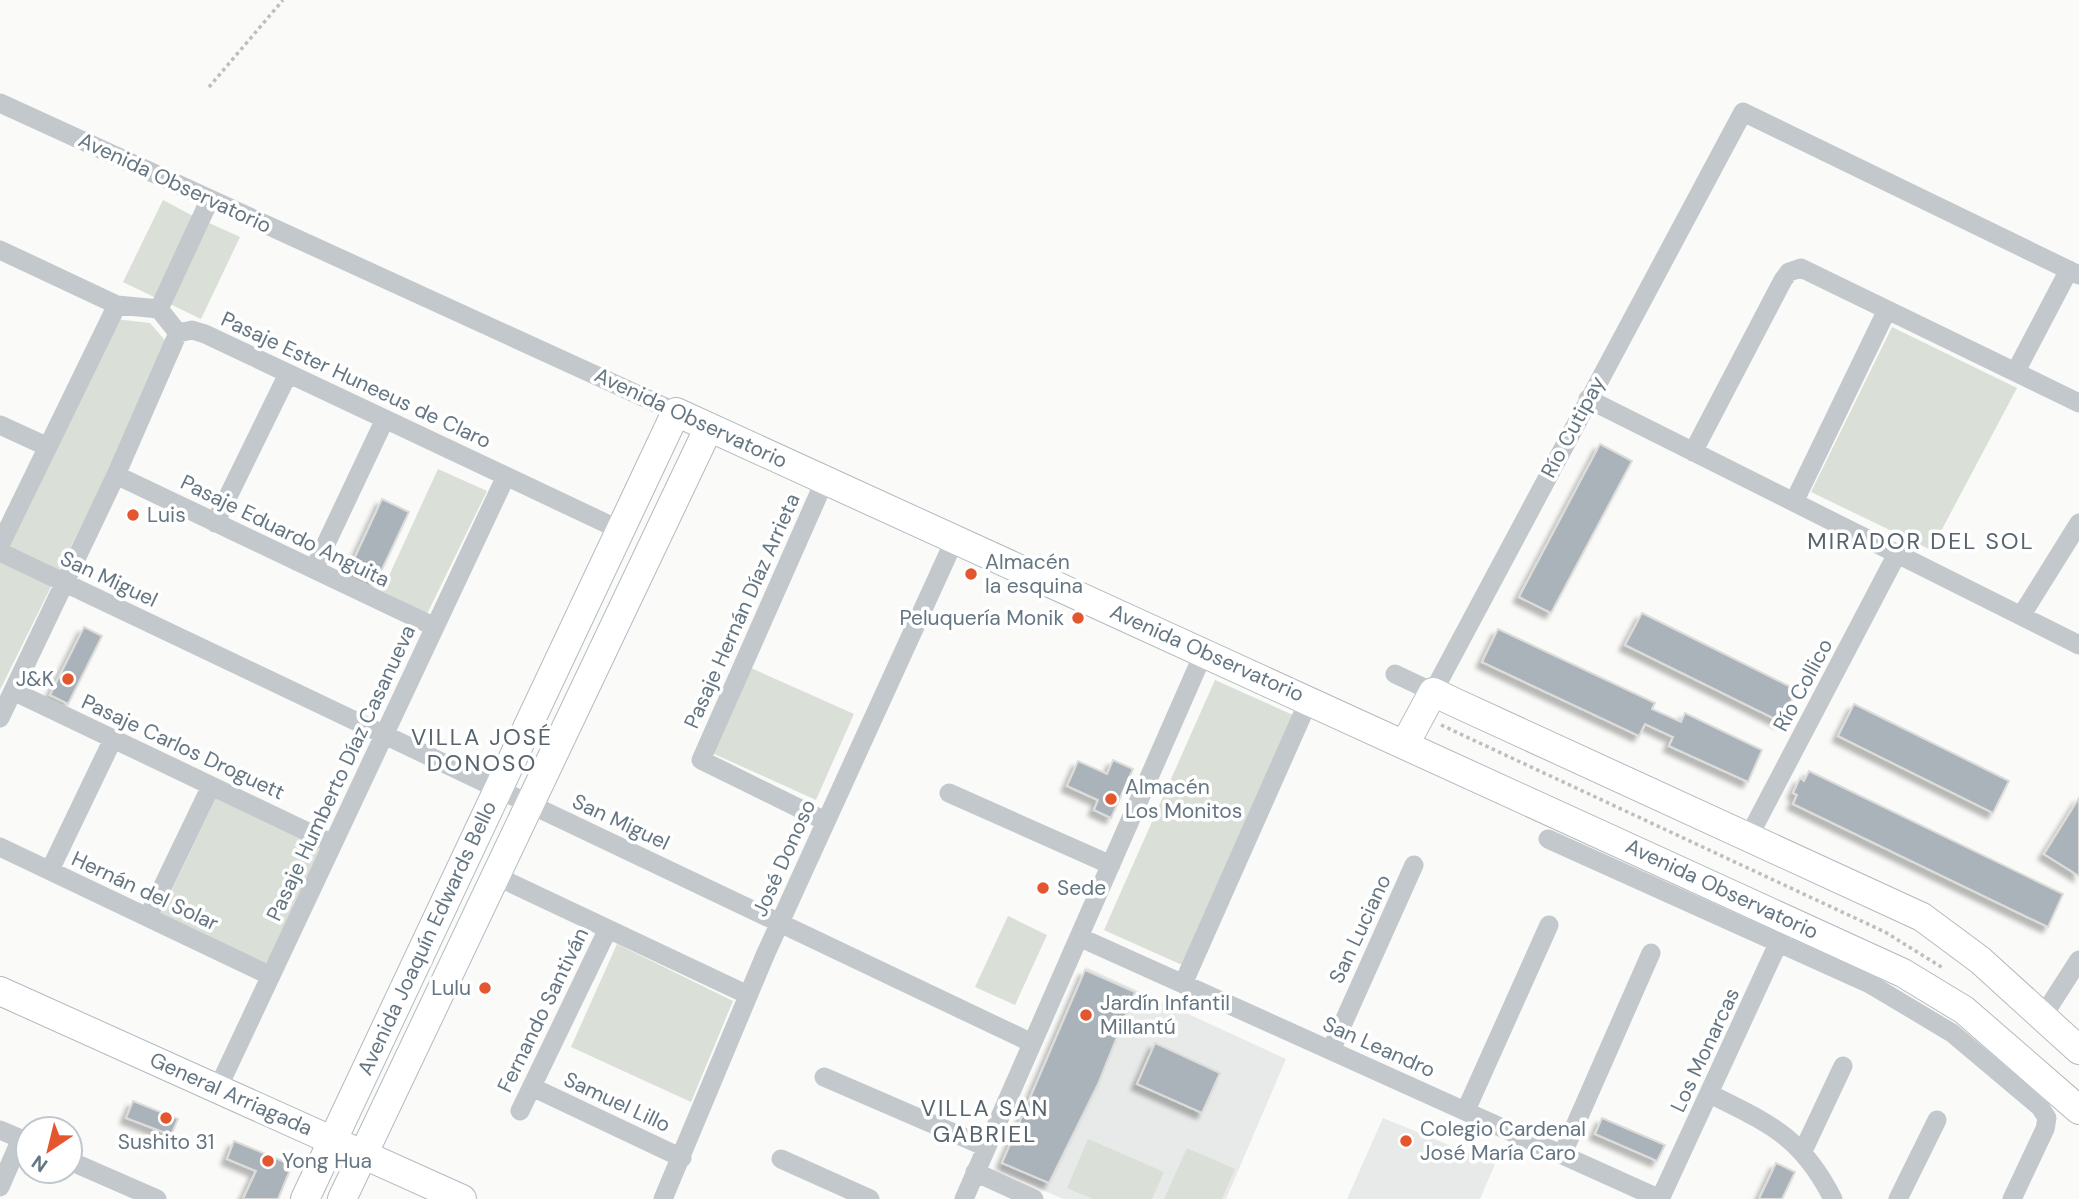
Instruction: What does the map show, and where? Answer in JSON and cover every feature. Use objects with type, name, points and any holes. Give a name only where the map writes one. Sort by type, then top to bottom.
[{"type":"street","name":"Avenida Observatorio","points":[[0,103],[1405,744],[1784,931],[1903,973],[1950,1000],[2079,1110]]},
{"type":"street","name":"Río Cutipay","points":[[1405,744],[1743,112],[2074,272]]},
{"type":"street","points":[[159,309],[210,199]]},
{"type":"street","points":[[0,250],[117,305],[159,309],[178,333],[116,475],[0,718]]},
{"type":"street","points":[[1693,452],[1789,272],[1801,268],[2079,403]]},
{"type":"street","points":[[2016,371],[2074,272]]},
{"type":"street","points":[[0,545],[117,305]]},
{"type":"street","points":[[1794,502],[1887,310]]},
{"type":"street","name":"Pasaje Ester Huneeus de Claro","points":[[178,333],[198,331],[620,530]]},
{"type":"street","points":[[215,523],[288,374]]},
{"type":"street","points":[[1588,399],[2079,645]]},
{"type":"street","name":"Avenida Joaquín Edwards Bello","points":[[305,1199],[676,412]]},
{"type":"street","points":[[314,569],[385,419]]},
{"type":"street","points":[[0,425],[48,447]]},
{"type":"street","name":"Avenida Joaquín Edwards Bello","points":[[342,1199],[709,426]]},
{"type":"street","name":"Pasaje Eduardo Anguita","points":[[116,475],[435,627]]},
{"type":"street","name":"Pasaje Humberto Díaz Casanueva","points":[[218,1088],[506,476]]},
{"type":"street","name":"Pasaje Hernán Díaz Arrieta","points":[[825,480],[701,760],[825,821]]},
{"type":"street","points":[[2021,616],[2079,523]]},
{"type":"street","name":"José Donoso","points":[[663,1199],[779,923],[955,539]]},
{"type":"street","name":"San Miguel","points":[[0,552],[1032,1044]]},
{"type":"street","name":"Río Collico","points":[[1749,836],[1897,554]]},
{"type":"street","points":[[964,1199],[1204,652]]},
{"type":"street","points":[[1395,674],[1922,917],[1980,960],[2079,1050]]},
{"type":"street","name":"Pasaje Carlos Droguett","points":[[13,691],[333,844]]},
{"type":"street","points":[[1183,984],[1309,700]]},
{"type":"street","points":[[50,870],[113,739]]},
{"type":"street","points":[[148,917],[211,786]]},
{"type":"street","points":[[949,793],[1111,865]]},
{"type":"street","points":[[1548,839],[1784,931],[1952,1033],[2040,1107],[2047,1118],[2046,1129],[2011,1199]]},
{"type":"street","name":"Hernán del Solar","points":[[0,847],[271,976]]},
{"type":"street","name":"San Luciano","points":[[1331,1050],[1414,865]]},
{"type":"street","points":[[496,876],[748,995]]},
{"type":"street","points":[[1466,1110],[1549,925]]},
{"type":"street","name":"Fernando Santiván","points":[[520,1111],[607,929]]},
{"type":"street","name":"Los Monarcas","points":[[1660,1199],[1784,931]]},
{"type":"street","name":"San Leandro","points":[[1079,937],[1660,1199]]},
{"type":"street","points":[[1563,1153],[1651,953]]},
{"type":"street","points":[[2043,1016],[2079,960]]},
{"type":"street","name":"General Arriagada","points":[[0,991],[462,1199]]},
{"type":"street","points":[[1803,1151],[1843,1066]]},
{"type":"street","points":[[824,1077],[986,1147]]},
{"type":"street","name":"Samuel Lillo","points":[[532,1087],[682,1158]]},
{"type":"street","points":[[1710,1094],[1772,1125],[1803,1151],[1833,1199]]},
{"type":"street","points":[[1898,1199],[1937,1120]]},
{"type":"street","points":[[781,1159],[870,1199]]},
{"type":"street","points":[[0,1186],[14,1160]]},
{"type":"street","points":[[84,1170],[120,1192],[157,1199]]},
{"type":"street","points":[[975,1172],[1034,1199]]},
{"type":"path","points":[[209,87],[283,0]]},
{"type":"shaded area","points":[[163,200],[195,217],[156,298],[123,282]]},
{"type":"shaded area","points":[[207,222],[240,237],[201,319],[168,303]]},
{"type":"shaded area","points":[[115,319],[150,323],[170,346],[0,690],[0,563]]},
{"type":"shaded area","points":[[1892,327],[2017,388],[1931,550],[1811,492]]},
{"type":"shaded area","points":[[438,469],[487,491],[427,614],[382,591]]},
{"type":"shaded area","points":[[751,668],[854,714],[816,800],[712,753]]},
{"type":"shaded area","points":[[1215,680],[1293,715],[1182,965],[1104,930]]},
{"type":"shaded area","points":[[218,793],[324,844],[273,961],[265,964],[160,915]]},
{"type":"shaded area","points":[[1008,916],[1047,935],[1015,1005],[975,987]]},
{"type":"shaded area","points":[[617,944],[733,1001],[691,1102],[571,1047]]},
{"type":"shaded area","points":[[1086,967],[1286,1059],[1226,1199],[1063,1199],[1000,1171]]},
{"type":"shaded area","name":"Colegio Cardenal José María Caro","points":[[1383,1118],[1495,1164],[1480,1199],[1347,1199]]},
{"type":"shaded area","points":[[1088,1139],[1164,1172],[1152,1199],[1093,1199],[1067,1188]]},
{"type":"shaded area","points":[[1187,1148],[1235,1169],[1222,1199],[1164,1199]]},
{"type":"building","points":[[1600,444],[1632,461],[1551,613],[1519,597]]},
{"type":"building","points":[[382,499],[409,512],[376,582],[349,570]]},
{"type":"building","points":[[1642,613],[1797,690],[1781,722],[1625,645]]},
{"type":"building","points":[[84,627],[102,636],[68,704],[50,695]]},
{"type":"building","points":[[1498,629],[1655,703],[1652,709],[1681,722],[1685,713],[1762,750],[1748,782],[1669,746],[1673,737],[1645,724],[1639,736],[1482,662]]},
{"type":"building","points":[[1854,704],[2009,781],[1993,813],[1838,736]]},
{"type":"building","points":[[1113,760],[1133,769],[1111,818],[1094,810],[1098,800],[1067,786],[1078,761],[1107,774]]},
{"type":"building","points":[[1809,771],[2063,894],[2048,927],[1793,804],[1797,795],[1793,793],[1800,778],[1804,781]]},
{"type":"building","points":[[2079,798],[2079,876],[2044,854]]},
{"type":"building","points":[[1085,970],[1135,992],[1098,1084],[1049,1183],[1002,1163]]},
{"type":"building","points":[[1155,1043],[1220,1073],[1202,1113],[1137,1084]]},
{"type":"building","points":[[133,1101],[178,1119],[171,1135],[126,1118]]},
{"type":"building","points":[[1602,1118],[1665,1145],[1657,1161],[1595,1134]]},
{"type":"building","points":[[234,1141],[292,1165],[278,1199],[243,1199],[256,1171],[227,1159]]},
{"type":"building","points":[[1776,1163],[1795,1172],[1782,1199],[1759,1199]]},
{"type":"place","name":"Luis","points":[[133,515]]},
{"type":"place","name":"Almacén la esquina","points":[[971,574]]},
{"type":"place","name":"Peluquería Monik","points":[[1078,618]]},
{"type":"place","name":"J&K","points":[[68,679]]},
{"type":"place","name":"Almacén Los Monitos","points":[[1111,799]]},
{"type":"place","name":"Sede","points":[[1043,888]]},
{"type":"place","name":"Lulu","points":[[485,988]]},
{"type":"place","name":"Jardín Infantil Millantú","points":[[1086,1015]]},
{"type":"place","name":"Sushito 31","points":[[166,1118]]},
{"type":"place","name":"Colegio Cardenal José María Caro","points":[[1406,1141]]},
{"type":"place","name":"Yong Hua","points":[[268,1161]]},
{"type":"district","name":"MIRADOR DEL SOL","points":[[1921,541]]},
{"type":"district","name":"VILLA JOSÉ DONOSO","points":[[482,750]]},
{"type":"district","name":"VILLA SAN GABRIEL","points":[[985,1121]]}]
